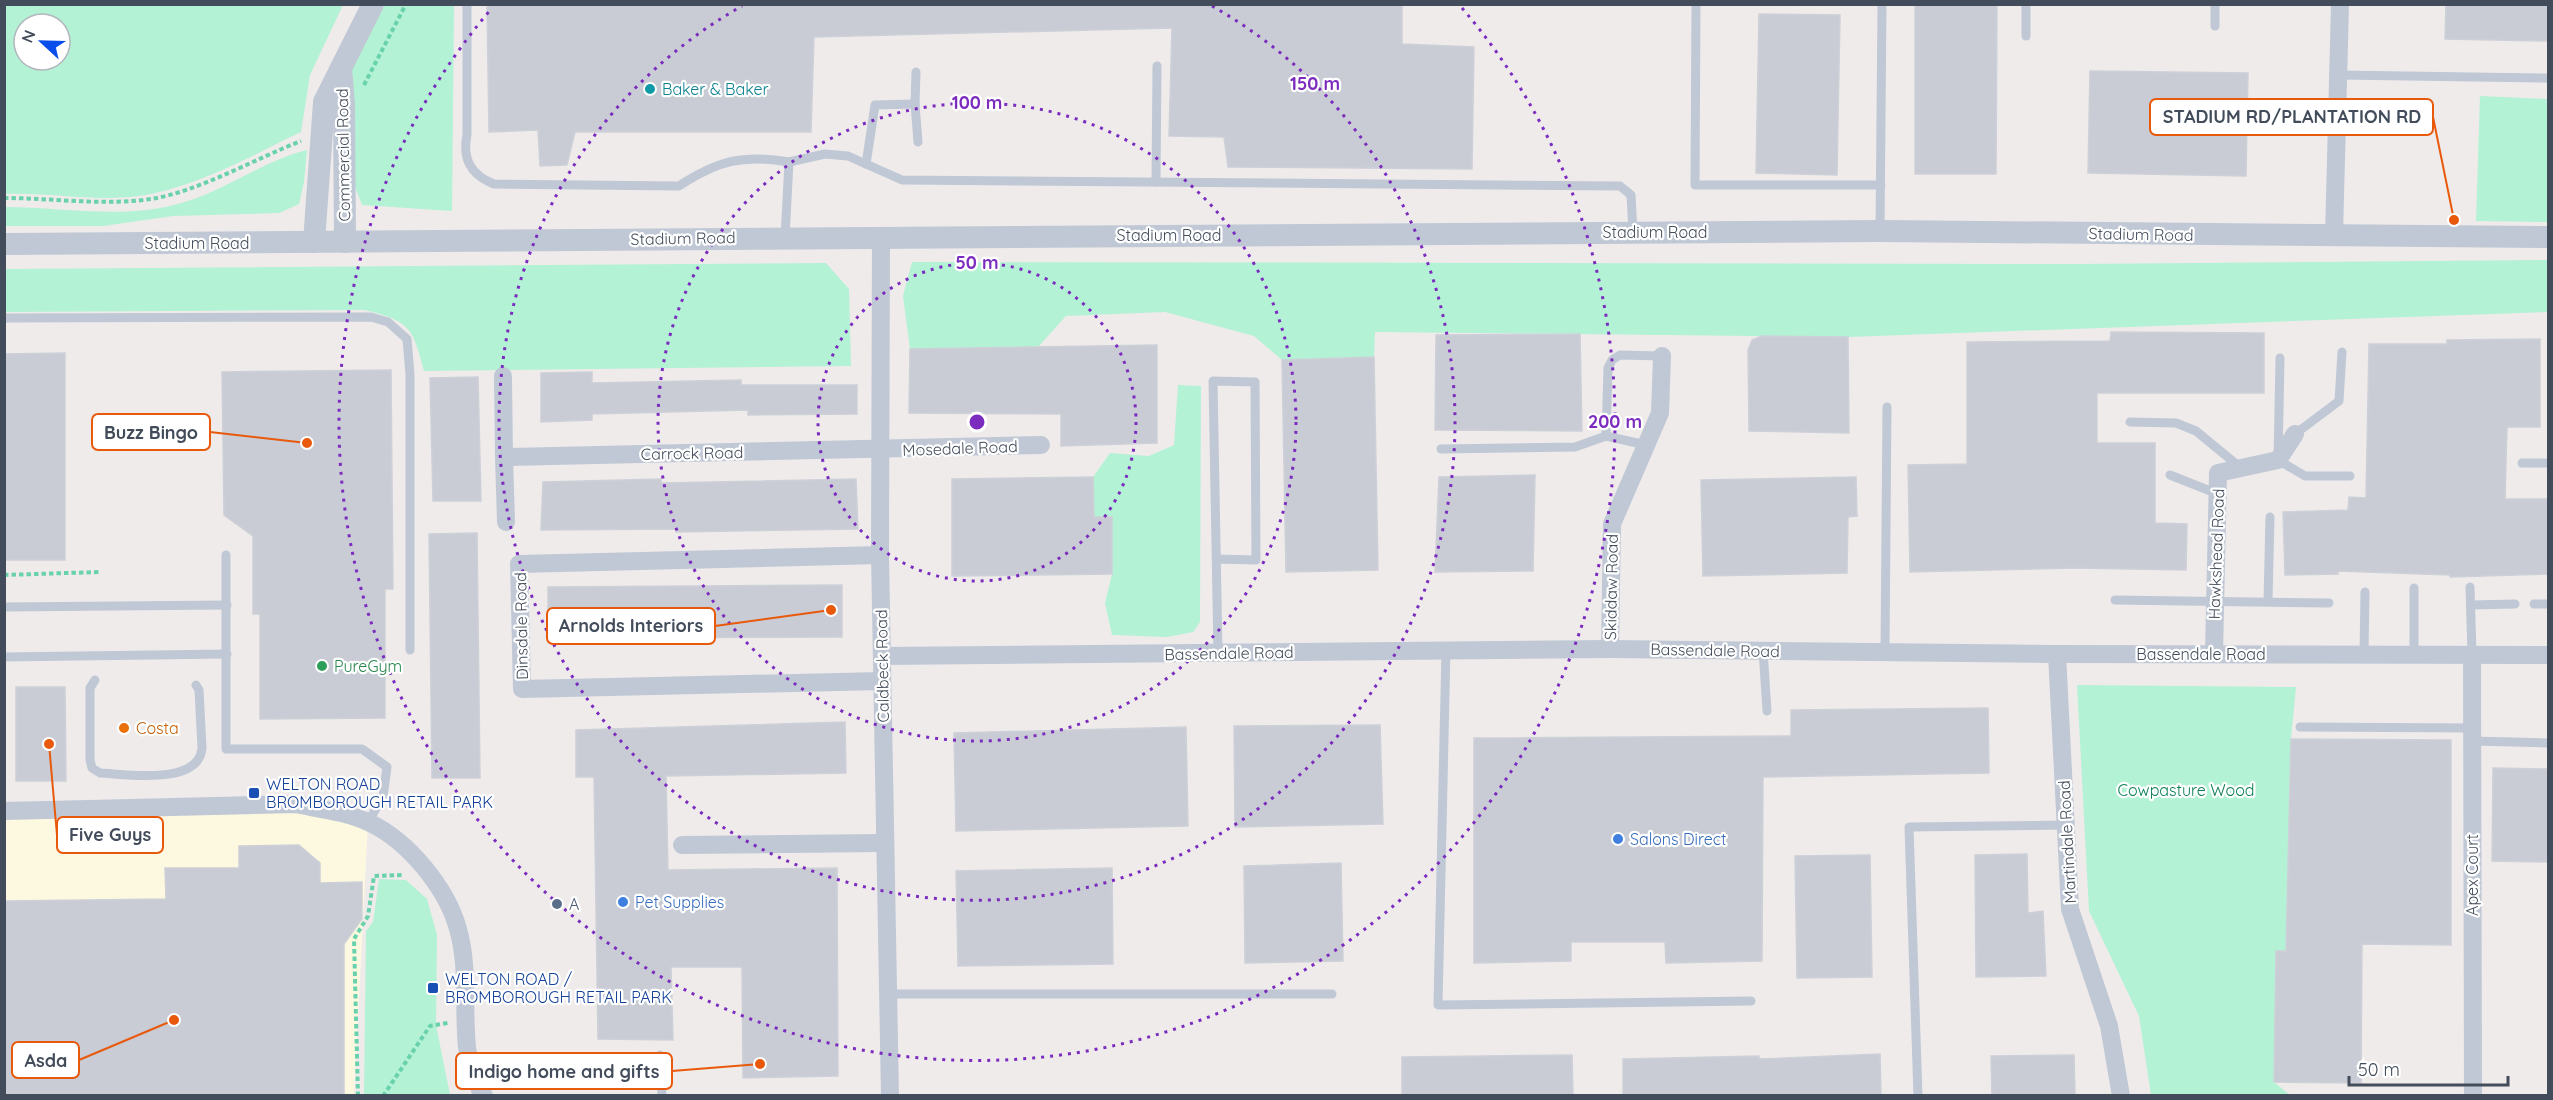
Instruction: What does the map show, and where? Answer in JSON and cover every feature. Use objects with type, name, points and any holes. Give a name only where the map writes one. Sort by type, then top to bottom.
[{"type":"street","name":"Commercial Road","points":[[314,242],[324,102],[373,4]]},
{"type":"street","points":[[2334,236],[2340,4]]},
{"type":"street","name":"Commercial Road","points":[[341,68],[344,104],[345,242]]},
{"type":"street","name":"Stadium Road","points":[[4,244],[881,236],[1880,231],[2548,237]]},
{"type":"street","name":"Caldbeck Road","points":[[881,236],[880,555],[890,1095]]},
{"type":"street","name":"Skiddaw Road","points":[[1610,649],[1612,524],[1660,413],[1662,356]]},
{"type":"street","points":[[503,376],[506,522]]},
{"type":"street","points":[[2278,460],[2295,434]]},
{"type":"street","name":"Mosedale Road","points":[[880,450],[1041,445]]},
{"type":"street","name":"Carrock Road","points":[[504,457],[880,450]]},
{"type":"street","name":"Hawkshead Road","points":[[2214,654],[2218,473],[2278,460]]},
{"type":"street","name":"Dinsdale Road","points":[[880,555],[519,564],[522,689],[882,681]]},
{"type":"street","name":"Bassendale Road","points":[[882,656],[1610,649],[2057,654],[2548,655]]},
{"type":"street","name":"Martindale Road","points":[[2057,654],[2070,909],[2109,1026],[2121,1095]]},
{"type":"street","name":"Apex Court","points":[[2472,654],[2473,1095]]},
{"type":"street","points":[[4,810],[295,804],[339,813],[380,828],[416,858],[439,886],[458,929],[466,990],[467,1049],[480,1090],[484,1095]]},
{"type":"street","points":[[682,846],[885,843]]},
{"type":"lane","points":[[467,4],[467,135],[464,148],[473,171],[482,179],[494,184],[679,186],[704,170],[732,160],[762,157],[789,162],[825,154],[848,156],[902,180],[1620,186],[1631,195],[1633,232]]},
{"type":"lane","points":[[1696,4],[1695,185],[1881,185]]},
{"type":"lane","points":[[1880,231],[1882,4]]},
{"type":"lane","points":[[2026,4],[2026,36]]},
{"type":"lane","points":[[2215,4],[2215,26]]},
{"type":"lane","points":[[1156,182],[1157,66]]},
{"type":"lane","points":[[916,72],[915,104],[918,142]]},
{"type":"lane","points":[[2338,75],[2548,78]]},
{"type":"lane","points":[[866,164],[875,105],[915,104]]},
{"type":"lane","points":[[785,237],[789,162]]},
{"type":"lane","points":[[4,318],[371,317],[388,322],[407,339],[410,375],[410,650]]},
{"type":"lane","points":[[2295,434],[2339,401],[2342,352]]},
{"type":"lane","points":[[1606,436],[1608,368],[1612,360],[1620,356],[1662,356]]},
{"type":"lane","points":[[2280,358],[2278,460],[2305,476],[2350,476]]},
{"type":"lane","points":[[1216,559],[1256,560],[1255,382],[1213,381],[1216,559],[1218,653]]},
{"type":"lane","points":[[1885,652],[1887,407]]},
{"type":"lane","points":[[2130,422],[2176,423],[2196,432],[2241,468]]},
{"type":"lane","points":[[1441,449],[1575,447],[1606,436],[1646,445]]},
{"type":"lane","points":[[2522,463],[2548,463]]},
{"type":"lane","points":[[2170,475],[2218,494]]},
{"type":"lane","points":[[2268,601],[2270,517]]},
{"type":"lane","points":[[226,555],[226,749],[362,749],[387,767],[383,797],[368,822]]},
{"type":"lane","points":[[2470,587],[2472,654]]},
{"type":"lane","points":[[2414,588],[2414,654]]},
{"type":"lane","points":[[2364,592],[2364,654]]},
{"type":"lane","points":[[2115,600],[2330,603]]},
{"type":"lane","points":[[2471,604],[2515,604]]},
{"type":"lane","points":[[2534,604],[2548,604]]},
{"type":"lane","points":[[4,607],[227,605]]},
{"type":"lane","points":[[1446,650],[1438,1005],[1751,1001]]},
{"type":"lane","points":[[1763,651],[1767,711]]},
{"type":"lane","points":[[4,657],[227,654]]},
{"type":"lane","points":[[95,680],[90,687],[90,760],[92,768],[100,773],[177,773],[194,765],[202,748],[199,690],[196,685]]},
{"type":"lane","points":[[2300,727],[2472,735],[2548,743]]},
{"type":"lane","points":[[1918,1095],[1909,827],[2066,825]]},
{"type":"lane","points":[[888,994],[1332,994]]},
{"type":"lane","points":[[660,1055],[662,1095]]},
{"type":"path","points":[[344,104],[365,84],[406,4]]},
{"type":"path","points":[[4,198],[113,203],[154,199],[196,185],[321,133]]},
{"type":"path","points":[[4,574],[99,572]]},
{"type":"path","points":[[358,1095],[354,939],[368,916],[374,876],[396,874],[434,880]]},
{"type":"path","points":[[383,1095],[430,1026],[466,1021]]},
{"type":"shaded area","points":[[295,804],[368,822],[354,1095],[5,1095],[4,811]]},
{"type":"green space","points":[[5,4],[343,5],[310,75],[301,132],[201,179],[159,192],[121,198],[5,194]]},
{"type":"green space","points":[[385,5],[454,5],[452,211],[362,205],[351,176],[352,68],[360,44]]},
{"type":"green space","points":[[2480,96],[2548,99],[2548,222],[2476,221]]},
{"type":"green space","points":[[307,150],[299,204],[279,213],[173,216],[103,226],[5,226],[5,207],[120,212],[166,207],[202,196],[277,160]]},
{"type":"green space","points":[[2548,260],[2548,312],[1848,337],[1375,332],[1374,357],[1282,360],[1254,336],[1165,312],[1066,316],[1037,348],[910,349],[903,296],[912,262],[2075,264]]},
{"type":"green space","points":[[826,263],[849,289],[851,366],[424,371],[416,344],[407,328],[391,318],[365,310],[5,312],[4,269]]},
{"type":"green space","points":[[1178,385],[1201,386],[1200,622],[1193,632],[1167,637],[1112,635],[1105,603],[1112,574],[1112,518],[1094,517],[1093,477],[1110,453],[1149,456],[1174,445]]},
{"type":"green space","name":"Cowpasture Wood","points":[[2077,685],[2296,687],[2291,739],[2291,951],[2276,951],[2274,1082],[2290,1095],[2151,1095],[2139,1016],[2089,911]]},
{"type":"green space","points":[[379,879],[406,880],[427,899],[437,935],[436,1025],[450,1095],[364,1095],[366,931],[373,922]]},
{"type":"building","name":"Baker & Baker","points":[[487,4],[1402,4],[1402,44],[1474,47],[1472,169],[1228,167],[1224,137],[1169,136],[1172,28],[814,37],[811,132],[575,132],[567,165],[540,166],[538,130],[489,132]]},
{"type":"building","points":[[1915,4],[1997,4],[1996,174],[1915,174]]},
{"type":"building","points":[[2446,4],[2548,4],[2548,41],[2445,39]]},
{"type":"building","points":[[1759,14],[1840,15],[1837,175],[1756,173]]},
{"type":"building","points":[[2090,71],[2248,73],[2246,176],[2088,173]]},
{"type":"building","points":[[2111,332],[2264,333],[2264,393],[2097,393],[2097,443],[2155,443],[2155,523],[2187,524],[2186,570],[2075,568],[1910,572],[1908,465],[1967,464],[1967,342],[2110,341]]},
{"type":"building","points":[[1580,334],[1582,431],[1435,430],[1436,335]]},
{"type":"building","points":[[1762,336],[1848,337],[1849,433],[1749,431],[1748,350],[1752,340]]},
{"type":"building","points":[[2540,339],[2540,427],[2507,427],[2505,499],[2548,499],[2548,574],[2450,577],[2450,575],[2338,571],[2338,574],[2285,575],[2283,512],[2348,510],[2349,497],[2366,498],[2369,344],[2447,344],[2447,340]]},
{"type":"building","points":[[1157,345],[1157,443],[1061,446],[1061,414],[909,413],[910,349]]},
{"type":"building","points":[[65,353],[65,560],[4,560],[4,354]]},
{"type":"building","points":[[1374,357],[1378,570],[1286,572],[1282,360]]},
{"type":"building","points":[[391,370],[393,589],[385,589],[385,718],[260,719],[260,614],[253,614],[253,536],[224,515],[222,372]]},
{"type":"building","points":[[592,372],[592,383],[741,380],[741,385],[857,385],[857,414],[748,415],[748,410],[592,414],[592,420],[541,422],[541,373]]},
{"type":"building","points":[[478,377],[481,501],[433,501],[430,378]]},
{"type":"building","points":[[1535,475],[1533,571],[1435,572],[1439,477]]},
{"type":"building","points":[[1093,477],[1094,517],[1112,517],[1112,574],[952,576],[952,479]]},
{"type":"building","points":[[1856,477],[1857,516],[1848,517],[1847,573],[1703,576],[1701,480]]},
{"type":"building","points":[[661,479],[661,483],[856,479],[858,529],[676,532],[676,529],[541,530],[543,482]]},
{"type":"building","points":[[477,533],[480,778],[432,778],[429,534]]},
{"type":"building","points":[[842,585],[842,637],[548,638],[548,587]]},
{"type":"building","points":[[16,687],[65,687],[66,781],[16,781]]},
{"type":"building","points":[[1988,708],[1989,773],[1763,777],[1762,961],[1666,963],[1665,942],[1571,942],[1571,961],[1474,963],[1474,738],[1791,736],[1791,710]]},
{"type":"building","points":[[845,722],[846,773],[666,776],[668,870],[837,868],[838,1076],[743,1078],[742,967],[671,967],[673,1040],[598,1039],[594,777],[576,777],[576,730]]},
{"type":"building","points":[[1380,725],[1383,824],[1235,827],[1234,726]]},
{"type":"building","points":[[1186,727],[1188,826],[956,831],[954,733]]},
{"type":"building","points":[[2291,739],[2451,740],[2451,945],[2362,944],[2361,1083],[2274,1082],[2276,951],[2286,951]]},
{"type":"building","points":[[2493,768],[2548,769],[2548,862],[2492,861]]},
{"type":"building","points":[[299,845],[320,863],[320,883],[362,882],[362,919],[344,944],[344,1095],[4,1095],[4,901],[166,899],[165,868],[239,868],[239,846]]},
{"type":"building","points":[[2027,854],[2028,913],[2043,911],[2046,976],[1976,977],[1975,855]]},
{"type":"building","points":[[1870,855],[1872,977],[1797,978],[1795,856]]},
{"type":"building","points":[[1341,863],[1343,961],[1245,963],[1244,866]]},
{"type":"building","points":[[1112,868],[1113,964],[958,966],[956,871]]},
{"type":"building","points":[[1880,1054],[1881,1095],[1623,1095],[1623,1059],[1759,1056],[1759,1059]]},
{"type":"building","points":[[1572,1055],[1573,1095],[1402,1095],[1402,1057]]},
{"type":"building","points":[[2074,1055],[2075,1095],[1992,1095],[1991,1056]]},
{"type":"place","name":"Baker & Baker","points":[[650,89]]},
{"type":"place","name":"STADIUM RD/PLANTATION RD","points":[[2454,220]]},
{"type":"place","name":"Buzz Bingo","points":[[307,443]]},
{"type":"place","name":"Arnolds Interiors","points":[[831,610]]},
{"type":"place","name":"PureGym","points":[[322,666]]},
{"type":"place","name":"Costa","points":[[124,728]]},
{"type":"place","name":"Five Guys","points":[[49,744]]},
{"type":"place","name":"WELTON ROAD BROMBOROUGH RETAIL PARK","points":[[254,793]]},
{"type":"place","name":"Salons Direct","points":[[1618,839]]},
{"type":"place","name":"Pet Supplies","points":[[623,902]]},
{"type":"place","name":"A","points":[[557,904]]},
{"type":"place","name":"WELTON ROAD / BROMBOROUGH RETAIL PARK","points":[[433,988]]},
{"type":"place","name":"Asda","points":[[174,1020]]},
{"type":"place","name":"Indigo home and gifts","points":[[760,1064]]}]
